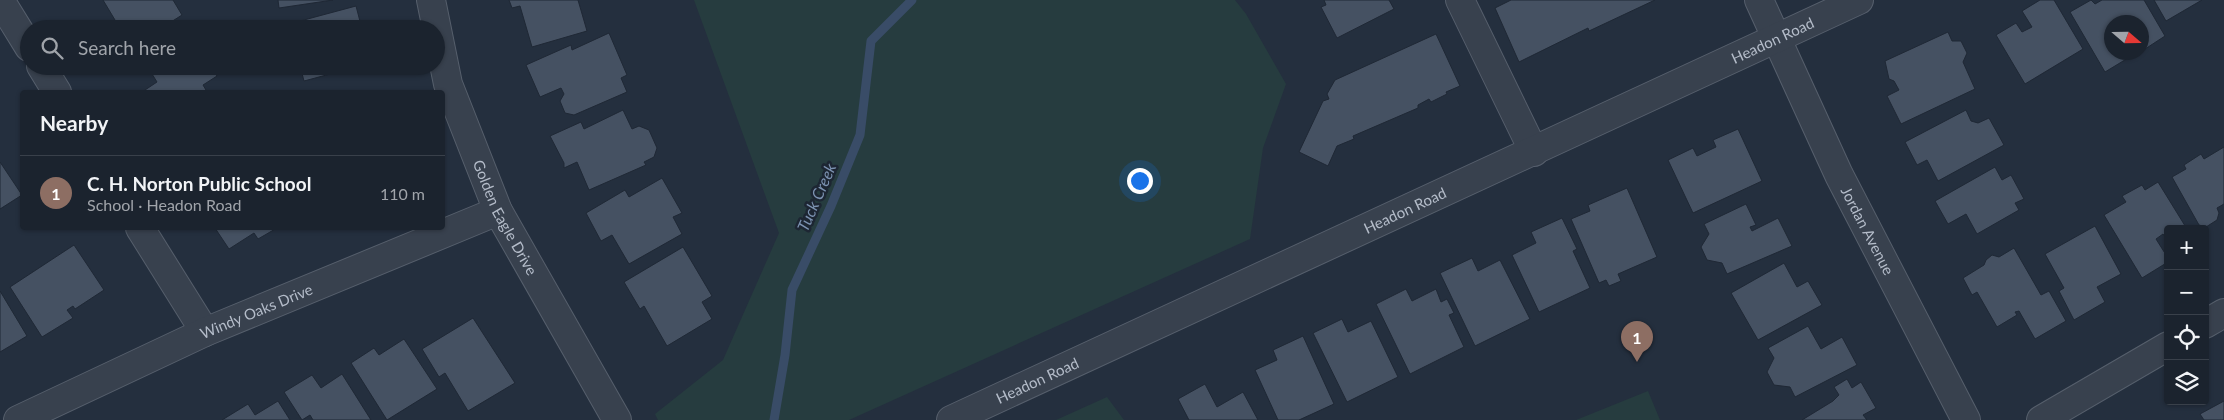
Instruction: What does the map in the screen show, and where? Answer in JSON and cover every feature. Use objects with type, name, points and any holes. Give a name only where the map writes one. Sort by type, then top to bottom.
[{"type":"street","points":[[0,0],[20,32]]},
{"type":"street","name":"Golden Eagle Drive","points":[[431,0],[435,20]]},
{"type":"street","points":[[1460,0],[1534,152]]},
{"type":"street","name":"Jordan Avenue","points":[[1760,0],[1838,175],[1966,420]]},
{"type":"street","name":"Headon Road","points":[[951,420],[1534,152],[1859,0]]},
{"type":"street","name":"Golden Eagle Drive","points":[[445,69],[448,84],[498,211],[617,420]]},
{"type":"street","points":[[47,75],[56,90]]},
{"type":"street","name":"Windy Oaks Drive","points":[[18,420],[205,332],[498,211]]},
{"type":"street","points":[[141,230],[205,332]]},
{"type":"street","points":[[2209,322],[2224,313]]},
{"type":"street","points":[[2041,420],[2164,348]]},
{"type":"green space","points":[[694,0],[1235,0],[1246,14],[1286,84],[1263,148],[1250,239],[849,420],[658,420],[655,414],[723,360],[779,233]]},
{"type":"green space","points":[[1648,391],[1660,420],[1576,420]]},
{"type":"green space","points":[[1107,397],[1124,420],[1056,420]]},
{"type":"building","points":[[103,0],[173,0],[182,15],[174,20],[115,20]]},
{"type":"building","points":[[278,0],[333,0],[279,8]]},
{"type":"building","points":[[509,0],[578,0],[587,31],[532,47],[520,6],[512,8]]},
{"type":"building","points":[[1324,0],[1389,0],[1394,9],[1337,38],[1321,7],[1326,5]]},
{"type":"building","points":[[1511,0],[1655,0],[1589,31],[1588,28],[1519,62],[1495,8]]},
{"type":"building","points":[[2040,0],[2054,0],[2083,49],[2025,84],[1996,35],[2016,23],[2022,32],[2032,27],[2022,11]]},
{"type":"building","points":[[2091,0],[2095,4],[2102,0],[2144,0],[2165,36],[2149,46],[2149,15],[2104,15],[2104,60],[2125,60],[2105,72],[2070,12]]},
{"type":"building","points":[[2154,0],[2202,0],[2166,21]]},
{"type":"building","points":[[356,6],[360,20],[304,20]]},
{"type":"building","points":[[1948,32],[1952,41],[1961,41],[1967,53],[1963,62],[1975,89],[1901,124],[1887,96],[1899,90],[1894,81],[1889,79],[1885,61]]},
{"type":"building","points":[[609,33],[627,75],[621,78],[627,92],[574,115],[565,113],[560,101],[564,94],[561,88],[540,97],[526,65],[571,45],[572,50]]},
{"type":"building","points":[[1436,34],[1460,86],[1446,92],[1447,94],[1431,102],[1429,99],[1418,105],[1418,108],[1353,136],[1354,139],[1337,146],[1328,166],[1299,152],[1323,101],[1329,99],[1327,94],[1335,80]]},
{"type":"building","points":[[153,75],[217,76],[203,85],[206,90],[145,90],[157,82]]},
{"type":"building","points":[[302,75],[326,75],[304,81]]},
{"type":"building","points":[[623,110],[632,129],[639,126],[649,130],[657,148],[654,157],[644,162],[646,165],[589,190],[577,162],[564,168],[564,163],[550,136],[581,122],[584,129]]},
{"type":"building","points":[[1966,110],[1971,121],[1978,123],[1989,118],[2004,145],[1938,181],[1927,160],[1917,165],[1905,142]]},
{"type":"building","points":[[1738,129],[1762,181],[1693,213],[1668,160],[1693,148],[1697,156],[1716,147],[1713,140]]},
{"type":"building","points":[[2224,147],[2224,204],[2217,208],[2219,213],[2217,220],[2209,225],[2199,225],[2172,177],[2186,169],[2184,165],[2201,154],[2204,159]]},
{"type":"building","points":[[0,162],[20,192],[20,196],[0,209]]},
{"type":"building","points":[[1995,167],[2002,180],[2011,175],[2024,199],[2015,203],[2019,210],[1977,234],[1966,214],[1948,224],[1935,201]]},
{"type":"building","points":[[662,178],[682,213],[673,217],[682,234],[629,264],[612,235],[601,241],[586,213],[625,190],[629,197]]},
{"type":"building","points":[[2158,182],[2185,225],[2164,225],[2164,235],[2163,234],[2156,239],[2164,252],[2164,264],[2142,278],[2104,215],[2126,202],[2122,196],[2142,185],[2145,190]]},
{"type":"building","points":[[1627,188],[1657,257],[1618,274],[1621,281],[1609,286],[1606,280],[1599,283],[1571,219],[1590,211],[1588,205]]},
{"type":"building","points":[[1746,204],[1756,225],[1750,227],[1752,231],[1778,218],[1792,246],[1727,274],[1722,263],[1707,260],[1701,247],[1709,234],[1704,224]]},
{"type":"building","points":[[1562,218],[1577,249],[1573,251],[1590,288],[1539,312],[1512,255],[1536,243],[1531,232]]},
{"type":"building","points":[[2095,226],[2121,274],[2097,287],[2105,302],[2074,320],[2059,291],[2064,288],[2045,254]]},
{"type":"building","points":[[216,230],[274,230],[258,239],[254,233],[229,249]]},
{"type":"building","points":[[74,245],[104,290],[75,309],[73,306],[67,310],[73,318],[42,337],[10,287]]},
{"type":"building","points":[[683,247],[712,296],[702,302],[712,319],[667,346],[644,306],[640,309],[624,282]]},
{"type":"building","points":[[2014,248],[2041,295],[2049,291],[2066,321],[2035,339],[2019,311],[2015,312],[2017,315],[1997,327],[1977,292],[1972,295],[1963,278],[1984,265],[1986,260],[1992,255],[1999,257]]},
{"type":"building","points":[[1472,258],[1478,271],[1500,260],[1530,319],[1475,346],[1440,273]]},
{"type":"building","points":[[1784,263],[1797,287],[1808,281],[1822,305],[1758,340],[1731,293]]},
{"type":"building","points":[[1406,289],[1412,301],[1436,289],[1441,302],[1447,299],[1454,313],[1449,315],[1464,347],[1410,374],[1376,304]]},
{"type":"building","points":[[0,291],[27,336],[0,352]]},
{"type":"building","points":[[473,318],[515,383],[468,411],[445,373],[439,377],[422,349]]},
{"type":"building","points":[[1342,319],[1348,332],[1371,321],[1398,377],[1347,402],[1313,333]]},
{"type":"building","points":[[1808,326],[1821,349],[1842,337],[1857,365],[1795,397],[1790,387],[1774,385],[1767,372],[1774,358],[1768,348]]},
{"type":"building","points":[[1303,336],[1334,404],[1299,420],[1278,420],[1255,370],[1277,360],[1273,350]]},
{"type":"building","points":[[404,339],[437,389],[387,420],[351,363],[374,348],[379,355]]},
{"type":"building","points":[[342,374],[371,420],[313,420],[310,415],[302,420],[284,392],[312,375],[321,388]]},
{"type":"building","points":[[1847,379],[1852,388],[1861,382],[1876,408],[1863,415],[1867,420],[1802,420],[1833,401],[1839,395],[1834,387]]},
{"type":"building","points":[[1205,384],[1217,407],[1243,392],[1258,420],[1189,420],[1178,399]]},
{"type":"building","points":[[278,401],[290,420],[222,420],[248,404],[255,415]]},
{"type":"building","points":[[2224,401],[2224,420],[2204,420],[2200,414]]},
{"type":"waterway","name":"Tuck Creek","points":[[774,420],[785,355],[792,290],[831,206],[860,135],[871,41],[912,0]]},
{"type":"place","name":"C. H. Norton Public School","points":[[1637,362]]}]
